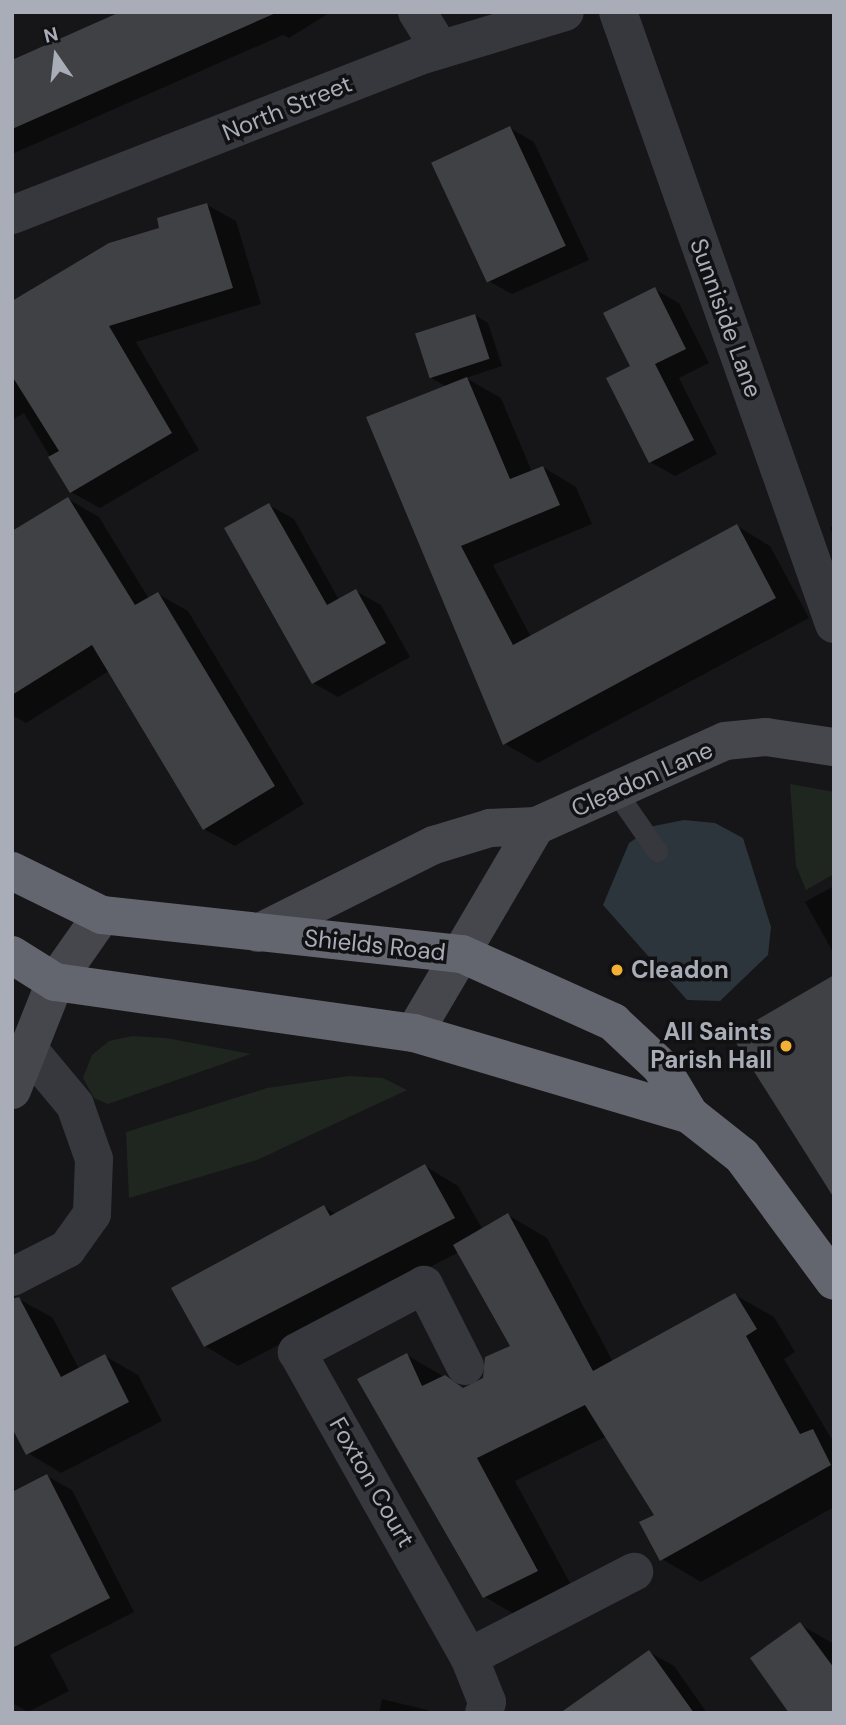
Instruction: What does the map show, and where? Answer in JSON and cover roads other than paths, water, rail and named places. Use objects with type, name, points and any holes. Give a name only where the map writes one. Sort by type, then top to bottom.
[{"type":"highway","name":"Shields Road","points":[[12,871],[102,915],[463,954],[613,1022],[661,1067],[690,1115],[742,1156],[834,1281]]},
{"type":"highway","name":"Shields Road","points":[[12,955],[55,982],[414,1033],[690,1115]]},
{"type":"street","points":[[417,12],[440,49]]},
{"type":"street","name":"North Street","points":[[12,215],[440,49],[565,12]]},
{"type":"street","name":"Sunniside Lane","points":[[612,13],[834,624]]},
{"type":"street","name":"Cleadon Lane","points":[[258,933],[434,845],[490,828],[536,826],[725,741],[766,737],[834,747]]},
{"type":"street","points":[[414,1033],[463,954],[536,826]]},
{"type":"street","points":[[12,1090],[30,1051],[55,982],[102,915]]},
{"type":"street","points":[[12,1277],[67,1249],[92,1214],[94,1159],[75,1105],[30,1051]]},
{"type":"street","name":"Foxton Court","points":[[465,1366],[424,1285],[297,1352],[469,1657]]},
{"type":"street","points":[[484,1713],[487,1702],[469,1657],[634,1572]]},
{"type":"lane","points":[[616,792],[657,851]]},
{"type":"place","name":"Cleadon","points":[[617,970]]},
{"type":"place","name":"All Saints Parish Hall","points":[[786,1046]]}]
